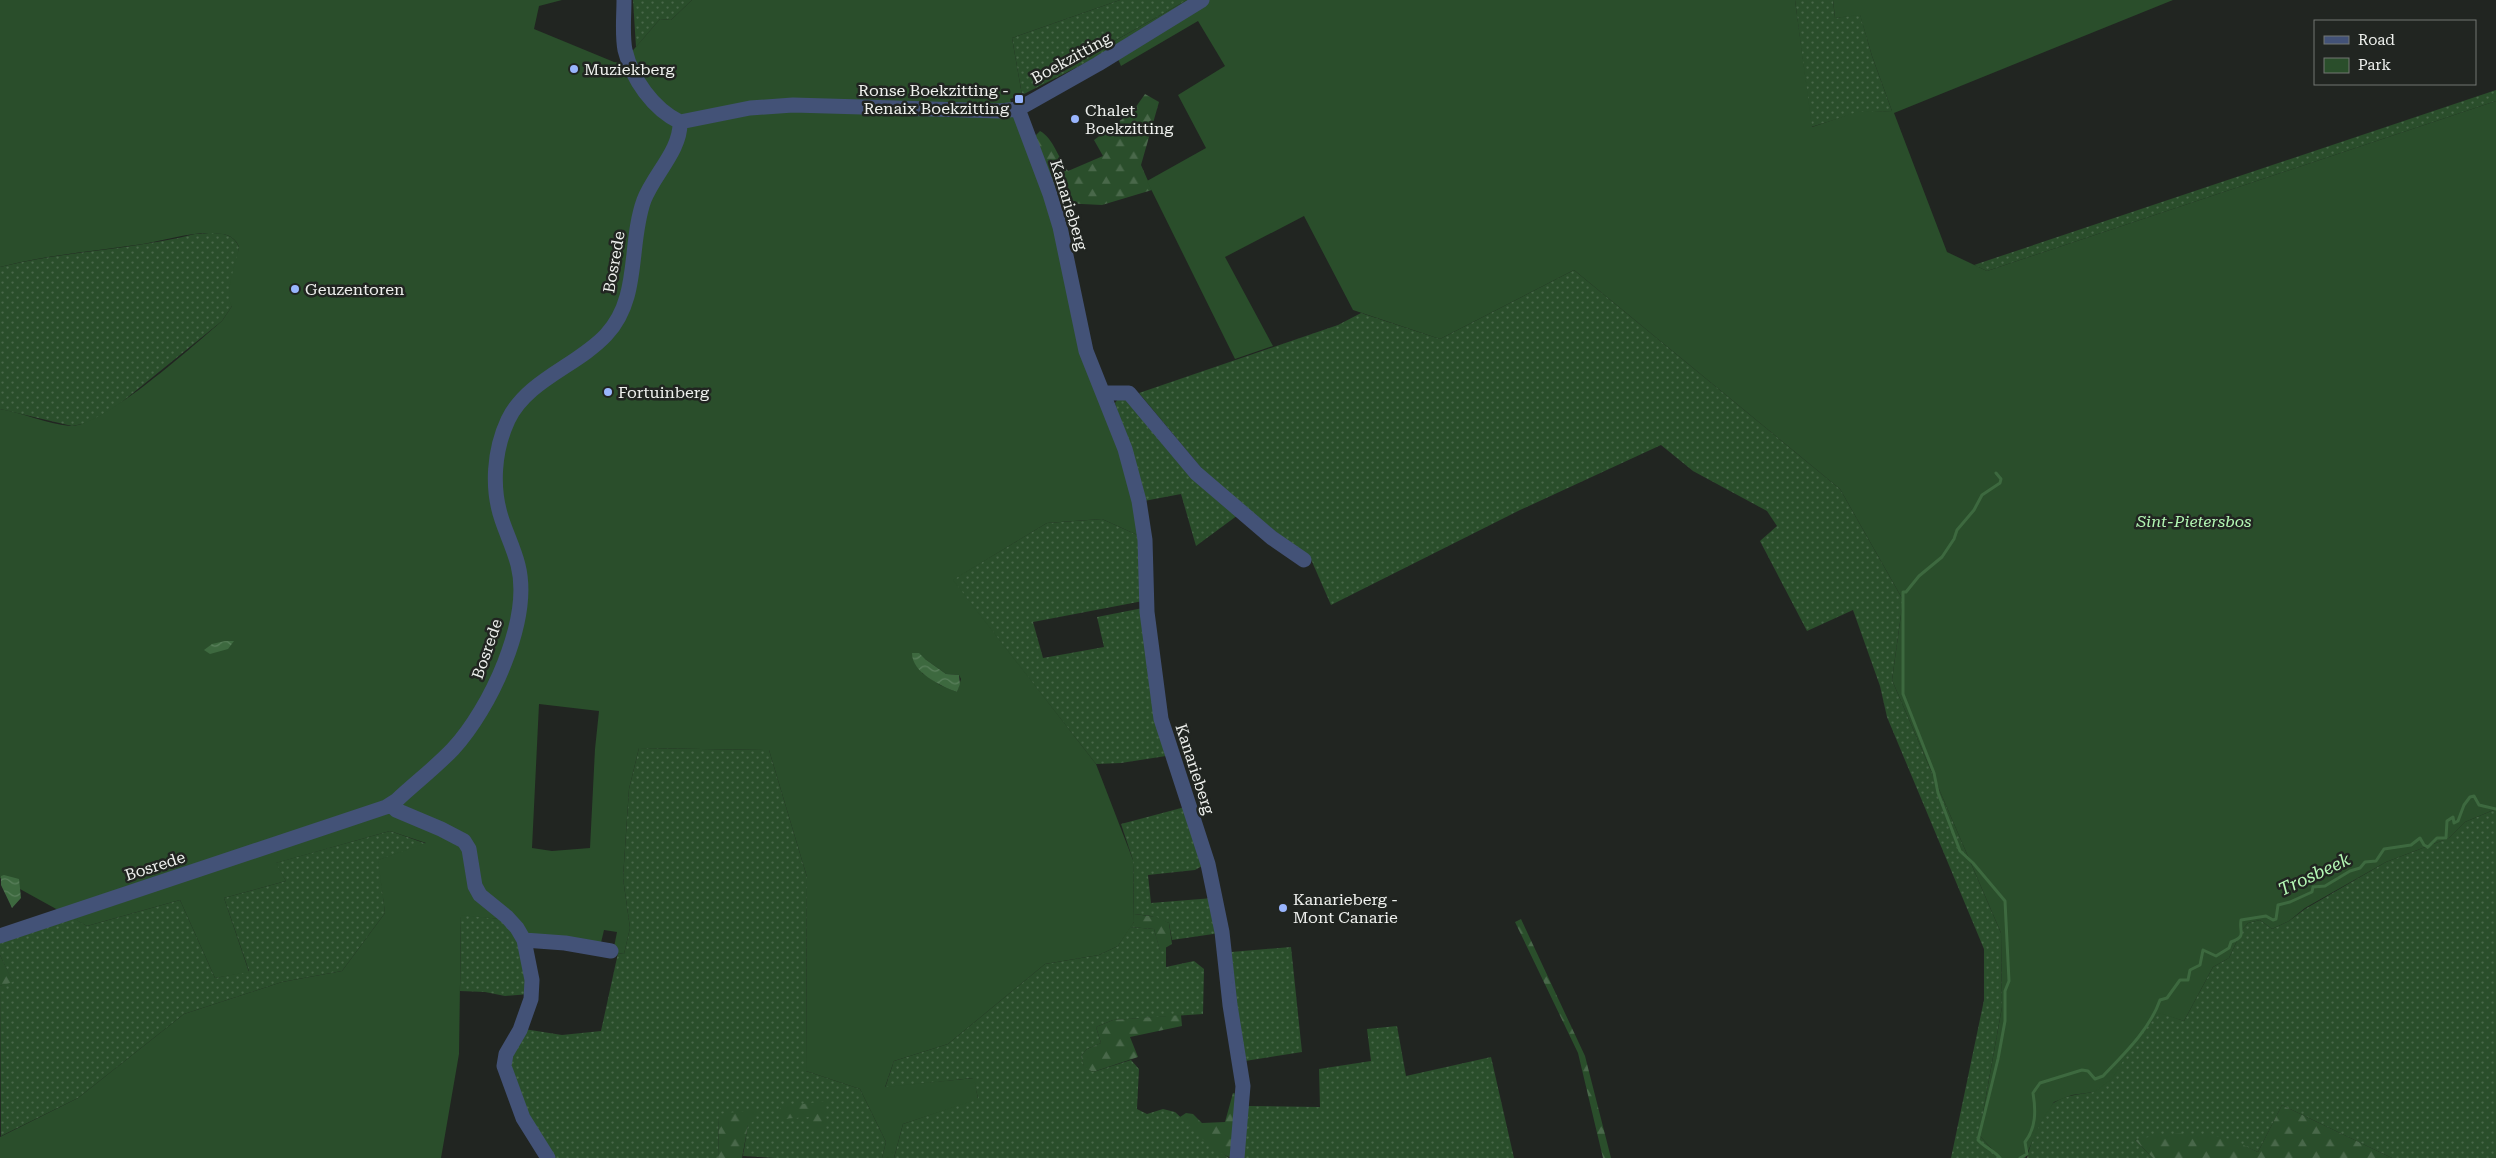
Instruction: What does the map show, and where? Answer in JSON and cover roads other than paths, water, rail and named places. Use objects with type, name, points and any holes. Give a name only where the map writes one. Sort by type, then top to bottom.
[{"type":"street","points":[[624,0],[625,50],[639,84],[669,117],[680,122]]},
{"type":"street","name":"Boekzitting","points":[[680,122],[732,111],[776,106],[1000,111],[1018,109],[1098,64],[1202,0]]},
{"type":"street","name":"Kanarieberg","points":[[1018,109],[1060,227],[1086,351],[1125,449],[1143,527],[1147,612],[1161,719],[1208,864],[1221,922],[1230,1005],[1243,1079],[1244,1100],[1237,1158]]},
{"type":"street","name":"Bosrede","points":[[0,936],[391,805],[458,742],[492,691],[501,672],[518,611],[521,584],[518,563],[501,518],[497,495],[496,458],[502,434],[514,409],[528,392],[589,350],[617,320],[631,282],[641,210],[648,192],[679,136],[680,122]]},
{"type":"street","points":[[1104,393],[1129,393],[1196,473],[1272,538],[1304,560]]},
{"type":"street","points":[[391,805],[396,810],[464,841],[468,849],[475,886],[480,896],[507,917],[518,928],[524,940],[532,980],[531,1000],[520,1030],[506,1054],[504,1066],[519,1109],[548,1158]]},
{"type":"street","points":[[524,940],[565,943],[610,951]]},
{"type":"water","points":[[234,641],[228,649],[210,654],[204,650],[212,644]]},
{"type":"water","points":[[912,653],[919,653],[946,674],[959,675],[960,684],[957,692],[928,678],[922,673],[913,660]]},
{"type":"water","points":[[1,876],[19,879],[21,898],[12,908],[1,885]]},
{"type":"waterway","points":[[1996,473],[2001,479],[2000,483],[1982,495],[1974,510],[1957,530],[1954,539],[1942,557],[1919,576],[1906,592],[1903,592],[1903,694],[1934,773],[1938,793],[1960,851],[1973,863],[2005,901],[2009,981],[2005,991],[2005,1021],[1998,1059],[1978,1140],[2000,1158]]},
{"type":"waterway","name":"Trosbeek","points":[[2020,1158],[2027,1154],[2025,1142],[2029,1137],[2034,1119],[2033,1093],[2040,1083],[2082,1070],[2088,1071],[2095,1079],[2103,1076],[2143,1031],[2156,1011],[2160,1000],[2167,998],[2180,980],[2188,980],[2190,970],[2200,965],[2203,950],[2216,956],[2229,948],[2231,942],[2241,936],[2241,920],[2266,916],[2273,920],[2276,919],[2278,905],[2312,892],[2313,887],[2325,886],[2350,871],[2360,868],[2365,862],[2376,861],[2384,849],[2411,845],[2420,838],[2424,845],[2428,847],[2437,838],[2446,838],[2447,821],[2453,817],[2454,823],[2458,821],[2464,805],[2470,797],[2474,796],[2479,805],[2496,809]]},
{"type":"place","name":"Muziekberg","points":[[574,69]]},
{"type":"place","name":"Ronse Boekzitting - Renaix Boekzitting","points":[[1019,99]]},
{"type":"place","name":"Chalet Boekzitting","points":[[1075,119]]},
{"type":"place","name":"Geuzentoren","points":[[295,289]]},
{"type":"place","name":"Fortuinberg","points":[[608,392]]},
{"type":"place","name":"Kanarieberg - Mont Canarie","points":[[1283,908]]},
{"type":"park label","name":"Sint-Pietersbos","points":[[2194,521]]}]
